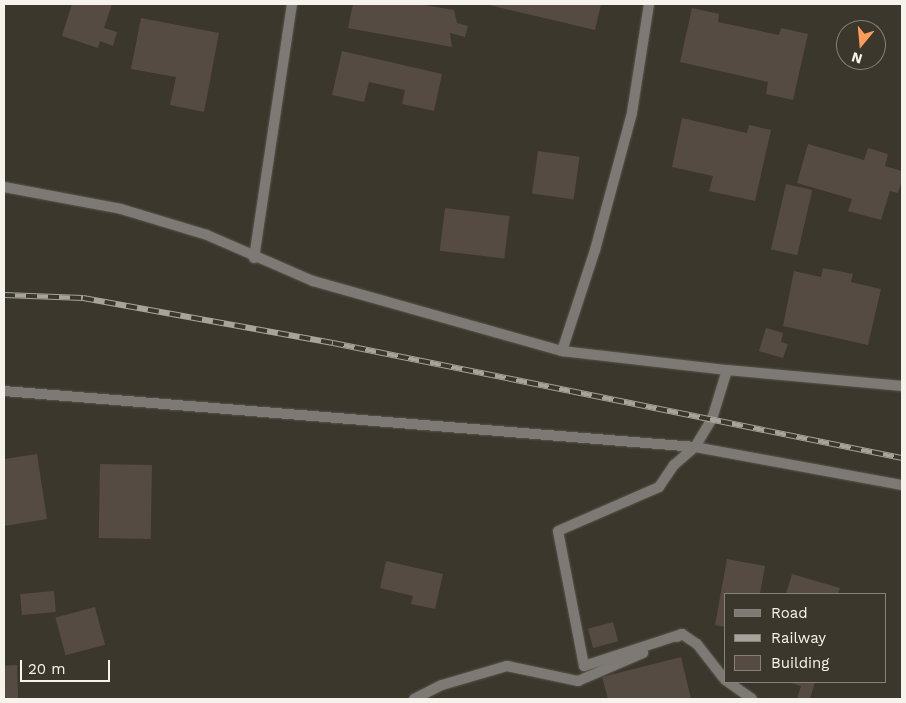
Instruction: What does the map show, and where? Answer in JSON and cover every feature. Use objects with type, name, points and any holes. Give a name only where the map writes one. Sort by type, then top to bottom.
[{"type":"street","points":[[254,258],[292,4]]},
{"type":"street","points":[[562,351],[595,250],[632,113],[649,4]]},
{"type":"street","points":[[4,187],[120,209],[207,235],[254,258],[313,281],[562,351],[728,370],[902,386]]},
{"type":"street","points":[[682,634],[584,666],[558,530],[659,487],[674,465],[695,447],[712,419],[728,370]]},
{"type":"street","points":[[4,391],[695,447],[902,485]]},
{"type":"street","points":[[682,634],[697,644],[724,678]]},
{"type":"street","points":[[414,699],[442,685],[507,666],[578,681],[682,634]]},
{"type":"street","points":[[729,683],[752,699]]},
{"type":"building","points":[[72,4],[112,4],[104,28],[117,32],[113,46],[100,41],[98,48],[62,36]]},
{"type":"building","points":[[353,4],[419,4],[454,10],[457,23],[468,26],[465,37],[450,33],[452,47],[348,28]]},
{"type":"building","points":[[485,4],[601,4],[595,30]]},
{"type":"building","points":[[692,8],[719,14],[718,22],[779,35],[781,28],[808,34],[793,100],[766,94],[768,82],[680,62]]},
{"type":"building","points":[[141,18],[219,33],[204,112],[170,105],[176,77],[131,69]]},
{"type":"building","points":[[342,51],[442,74],[434,111],[402,104],[405,90],[369,82],[364,102],[332,95]]},
{"type":"building","points":[[682,118],[747,133],[749,125],[771,130],[755,201],[709,191],[713,176],[672,167]]},
{"type":"building","points":[[808,144],[864,160],[868,148],[888,154],[885,166],[902,171],[902,180],[898,193],[890,191],[881,220],[848,211],[852,199],[797,183]]},
{"type":"building","points":[[538,151],[580,157],[574,199],[532,194]]},
{"type":"building","points":[[786,184],[812,190],[797,255],[771,249]]},
{"type":"building","points":[[445,208],[510,216],[504,259],[440,251]]},
{"type":"building","points":[[823,268],[853,274],[851,282],[881,289],[868,345],[783,326],[794,271],[821,277]]},
{"type":"building","points":[[766,328],[783,333],[781,342],[788,344],[783,358],[759,351]]},
{"type":"building","points":[[37,454],[47,519],[4,526],[4,459]]},
{"type":"building","points":[[100,464],[152,465],[151,539],[99,538]]},
{"type":"building","points":[[727,559],[765,566],[760,593],[724,593],[724,627],[715,625]]},
{"type":"building","points":[[386,561],[443,574],[435,609],[411,604],[413,596],[380,588]]},
{"type":"building","points":[[792,574],[840,588],[838,593],[786,593]]},
{"type":"building","points":[[54,591],[56,612],[22,615],[20,594]]},
{"type":"building","points":[[95,607],[105,645],[65,655],[55,618]]},
{"type":"building","points":[[613,622],[618,641],[593,648],[588,629]]},
{"type":"building","points":[[681,657],[691,699],[608,699],[602,677]]},
{"type":"building","points":[[4,665],[17,665],[18,699],[5,699]]},
{"type":"building","points":[[791,683],[815,683],[810,699],[797,699],[801,686]]},
{"type":"railway","points":[[4,295],[83,298],[333,343],[902,458]]}]
